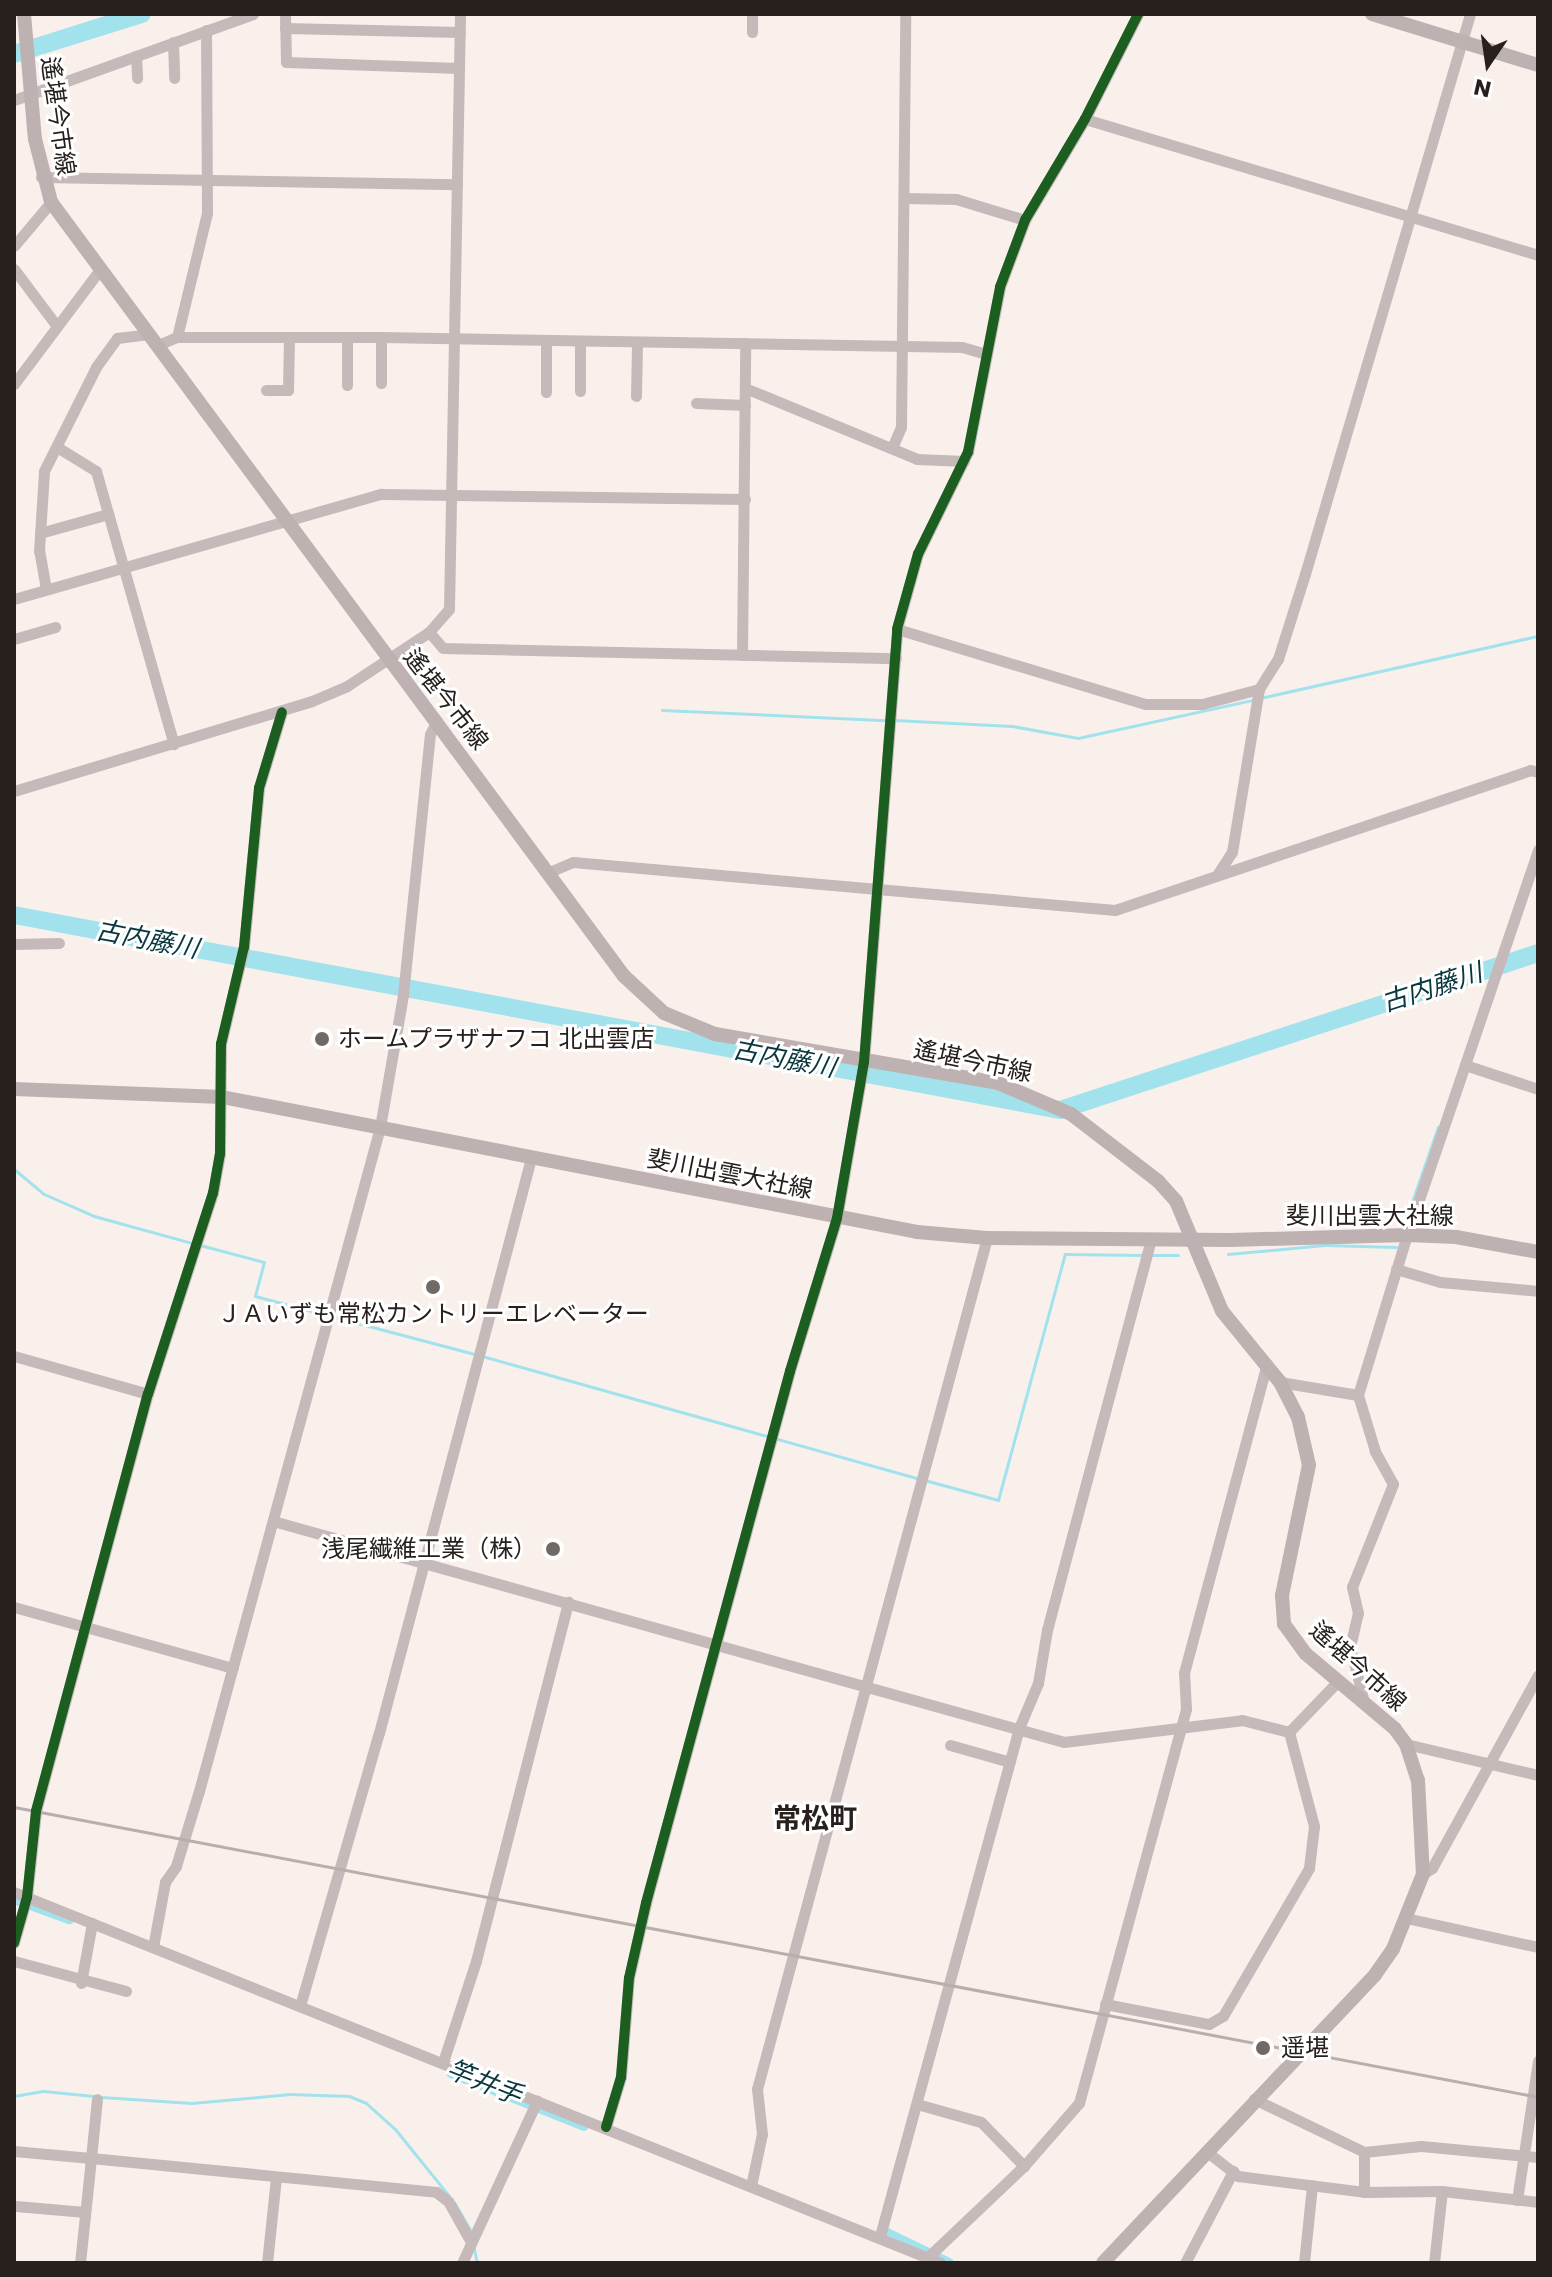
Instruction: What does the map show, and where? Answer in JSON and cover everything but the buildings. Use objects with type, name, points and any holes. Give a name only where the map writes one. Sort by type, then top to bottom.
[{"type":"main road","points":[[1372,14],[1538,65]]},
{"type":"main road","name":"遙堪今市線","points":[[22,26],[41,177],[51,202],[624,976],[664,1013],[715,1034],[998,1083],[1049,1102],[1071,1114],[1158,1181],[1176,1201],[1195,1240],[1222,1311],[1280,1382],[1298,1417],[1309,1465],[1281,1610],[1294,1639],[1406,1744],[1418,1780],[1423,1874],[1406,1918],[1368,1983],[1254,2099],[1103,2263]]},
{"type":"main road","name":"斐川出雲大社線","points":[[14,1089],[222,1097],[837,1218],[987,1238],[1195,1240],[1407,1235],[1456,1237],[1538,1252]]},
{"type":"street","points":[[14,100],[30,91],[253,14]]},
{"type":"street","points":[[285,14],[286,62],[459,68]]},
{"type":"street","points":[[14,791],[282,712],[347,686],[429,632],[449,609],[460,14]]},
{"type":"street","points":[[752,14],[752,32]]},
{"type":"street","points":[[892,448],[901,427],[905,14]]},
{"type":"street","points":[[606,2127],[621,2077],[629,1978],[646,1903],[790,1371],[837,1218],[864,1062],[897,629],[918,554],[964,461],[1000,287],[1025,220],[1085,119],[1138,14]]},
{"type":"street","points":[[1217,875],[1232,852],[1259,689],[1278,659],[1470,14]]},
{"type":"street","points":[[285,28],[460,32]]},
{"type":"street","points":[[177,337],[207,213],[206,30]]},
{"type":"street","points":[[173,42],[174,78]]},
{"type":"street","points":[[136,56],[137,78]]},
{"type":"street","points":[[1085,119],[1538,255]]},
{"type":"street","points":[[41,177],[457,184]]},
{"type":"street","points":[[905,198],[956,199],[1025,220]]},
{"type":"street","points":[[14,246],[51,202]]},
{"type":"street","points":[[14,384],[101,268]]},
{"type":"street","points":[[14,269],[56,325]]},
{"type":"street","points":[[266,390],[288,390],[289,337]]},
{"type":"street","points":[[347,337],[347,385]]},
{"type":"street","points":[[46,589],[40,533],[44,471],[96,367],[117,338],[381,337],[454,341],[745,343],[962,347],[987,354]]},
{"type":"street","points":[[381,337],[381,383]]},
{"type":"street","points":[[546,342],[546,392]]},
{"type":"street","points":[[580,342],[580,391]]},
{"type":"street","points":[[636,396],[637,342]]},
{"type":"street","points":[[742,655],[745,343]]},
{"type":"street","points":[[745,388],[917,459],[964,461]]},
{"type":"street","points":[[696,403],[745,405]]},
{"type":"street","points":[[57,447],[96,471],[174,744]]},
{"type":"street","points":[[14,599],[381,494],[745,499]]},
{"type":"street","points":[[40,533],[108,514]]},
{"type":"street","points":[[14,639],[55,627]]},
{"type":"street","points":[[897,629],[1146,704],[1202,704],[1259,689]]},
{"type":"street","points":[[429,632],[443,648],[896,658]]},
{"type":"street","points":[[14,1943],[27,1897],[36,1811],[148,1394],[213,1193],[222,1097],[221,1044],[244,947],[259,788],[282,712]]},
{"type":"street","points":[[153,1947],[165,1882],[184,1843],[380,1127],[403,995],[430,734],[437,721]]},
{"type":"street","points":[[547,873],[573,862],[1115,910],[1530,770],[1538,772]]},
{"type":"street","points":[[1364,1702],[1350,1647],[1358,1613],[1352,1587],[1393,1484],[1375,1451],[1358,1395],[1407,1235],[1501,967],[1538,850]]},
{"type":"street","points":[[14,944],[59,943]]},
{"type":"street","points":[[1465,1065],[1538,1089]]},
{"type":"street","points":[[300,2006],[375,1748],[421,1563],[531,1158]]},
{"type":"street","points":[[751,2186],[762,2134],[757,2089],[987,1238]]},
{"type":"street","points":[[880,2236],[1019,1728],[1038,1683],[1047,1630],[1151,1238]]},
{"type":"street","points":[[1396,1269],[1440,1282],[1538,1291]]},
{"type":"street","points":[[14,1356],[148,1394]]},
{"type":"street","points":[[928,2257],[1024,2166],[1079,2103],[1182,1725],[1184,1673],[1267,1364]]},
{"type":"street","points":[[1280,1382],[1358,1395]]},
{"type":"street","points":[[273,1521],[1064,1742],[1242,1720],[1289,1732]]},
{"type":"street","points":[[443,2062],[476,1961],[568,1602]]},
{"type":"street","points":[[14,1607],[233,1668]]},
{"type":"street","points":[[1423,1874],[1432,1868],[1486,1764],[1538,1675]]},
{"type":"street","points":[[1289,1732],[1338,1681]]},
{"type":"street","points":[[1105,2004],[1209,2024],[1223,2016],[1309,1868],[1314,1826],[1289,1732]]},
{"type":"street","points":[[1406,1744],[1538,1775]]},
{"type":"street","points":[[950,1745],[1010,1762]]},
{"type":"street","points":[[14,1892],[880,2236],[941,2263]]},
{"type":"street","points":[[1406,1918],[1538,1947]]},
{"type":"street","points":[[81,1983],[92,1923]]},
{"type":"street","points":[[14,1961],[81,1983],[126,1991]]},
{"type":"street","points":[[1517,2200],[1521,2155],[1538,2061]]},
{"type":"street","points":[[80,2263],[97,2099]]},
{"type":"street","points":[[1254,2099],[1364,2152],[1421,2146],[1538,2157]]},
{"type":"street","points":[[462,2263],[537,2101]]},
{"type":"street","points":[[917,2104],[981,2122],[1024,2166]]},
{"type":"street","points":[[14,2151],[436,2192],[448,2201],[471,2242]]},
{"type":"street","points":[[1206,2151],[1233,2171],[1312,2185],[1364,2192],[1442,2191],[1538,2202]]},
{"type":"street","points":[[1364,2152],[1364,2192]]},
{"type":"street","points":[[1185,2263],[1233,2171]]},
{"type":"street","points":[[267,2263],[276,2178]]},
{"type":"street","points":[[1304,2263],[1312,2185]]},
{"type":"street","points":[[1434,2263],[1442,2191]]},
{"type":"street","points":[[16,2206],[85,2212]]},
{"type":"waterway","points":[[113,14],[116,23]]},
{"type":"waterway","points":[[14,54],[142,14]]},
{"type":"waterway","points":[[1260,698],[1538,636]]},
{"type":"waterway","points":[[894,720],[1012,726],[1078,738],[1253,700]]},
{"type":"waterway","points":[[662,710],[886,720]]},
{"type":"waterway","name":"古内藤川","points":[[14,915],[1060,1110],[1538,953]]},
{"type":"waterway","points":[[1404,1225],[1438,1127]]},
{"type":"waterway","points":[[14,1169],[44,1194],[94,1216],[192,1243]]},
{"type":"waterway","points":[[200,1245],[264,1262],[255,1296],[474,1354]]},
{"type":"waterway","points":[[1228,1254],[1325,1245],[1396,1247]]},
{"type":"waterway","points":[[924,1480],[998,1500],[1065,1254],[1143,1255]]},
{"type":"waterway","points":[[1151,1255],[1178,1255]]},
{"type":"waterway","points":[[482,1356],[917,1478]]},
{"type":"waterway","name":"竿井手","points":[[14,1899],[69,1919]]},
{"type":"waterway","name":"竿井手","points":[[451,2073],[584,2126]]},
{"type":"waterway","points":[[14,2096],[43,2091],[94,2096]]},
{"type":"waterway","points":[[101,2097],[192,2103],[290,2094],[349,2096],[366,2103],[395,2129],[449,2196]]},
{"type":"waterway","points":[[454,2202],[470,2230]]},
{"type":"waterway","name":"竿井手","points":[[876,2237],[887,2233],[949,2263]]},
{"type":"waterway","points":[[474,2249],[477,2263]]},
{"type":"railway","points":[[14,1807],[1538,2097]]},
{"type":"cycle path","points":[[606,2127],[621,2077],[629,1978],[646,1903],[790,1371],[837,1218],[864,1062],[897,629],[918,554],[968,452],[1000,287],[1025,220],[1085,119],[1138,14]]},
{"type":"cycle path","points":[[14,1943],[27,1897],[36,1811],[148,1394],[213,1193],[220,1154],[221,1044],[244,947],[259,788],[282,712]]},
{"type":"place","name":"ホームプラザナフコ 北出雲店","points":[[322,1039]]},
{"type":"place","name":"ＪＡいずも常松カントリーエレベーター","points":[[433,1287]]},
{"type":"place","name":"浅尾繊維工業（株）","points":[[553,1549]]},
{"type":"place","name":"遥堪","points":[[1263,2048]]},
{"type":"district","name":"常松町","points":[[815,1819]]}]
